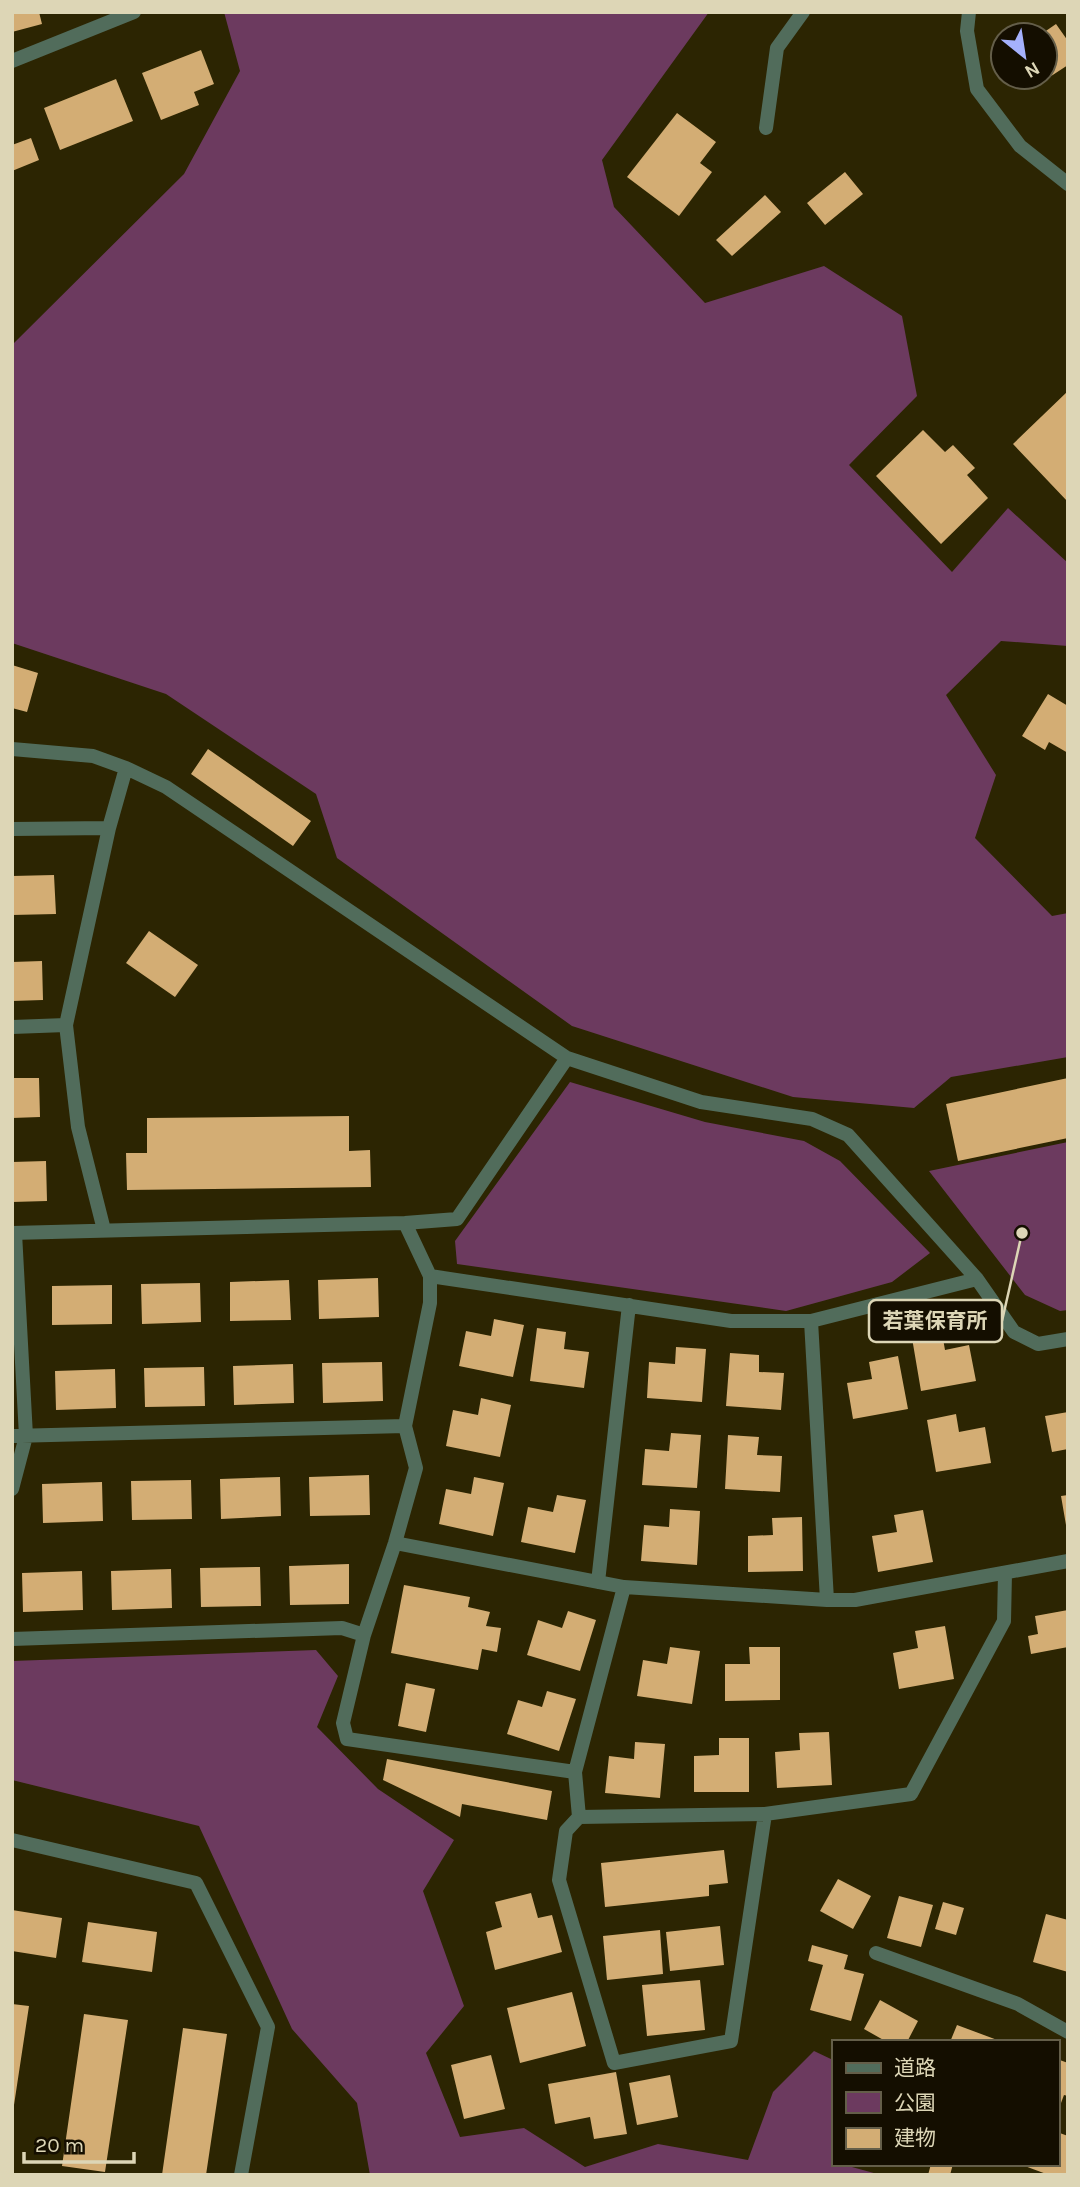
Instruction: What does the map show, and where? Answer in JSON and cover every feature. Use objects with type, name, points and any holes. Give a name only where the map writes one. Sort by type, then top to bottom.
[{"type":"street","points":[[12,61],[134,12]]},
{"type":"street","points":[[766,128],[777,48],[803,12]]},
{"type":"street","points":[[969,12],[967,31],[977,89],[1020,146],[1068,184]]},
{"type":"street","points":[[12,749],[93,756],[166,787],[566,1058],[701,1102],[812,1119],[848,1135],[977,1279],[1014,1332],[1038,1344],[1068,1339]]},
{"type":"street","points":[[104,1230],[78,1127],[66,1026],[109,828],[126,768]]},
{"type":"street","points":[[12,829],[109,828]]},
{"type":"street","points":[[12,1027],[66,1026]]},
{"type":"street","points":[[12,1489],[19,1436],[13,1233],[405,1223],[457,1219],[566,1058]]},
{"type":"street","points":[[405,1223],[430,1276],[430,1303],[405,1426],[416,1468],[395,1543],[364,1634],[343,1723],[347,1739],[575,1772]]},
{"type":"street","points":[[430,1276],[732,1321],[811,1321],[977,1279]]},
{"type":"street","points":[[598,1582],[629,1305]]},
{"type":"street","points":[[811,1321],[827,1600]]},
{"type":"street","points":[[19,1436],[405,1426]]},
{"type":"street","points":[[395,1543],[624,1587],[827,1600],[855,1600],[1068,1561]]},
{"type":"street","points":[[765,1814],[730,2040],[614,2063],[559,1880],[566,1831],[579,1817],[765,1814],[911,1794],[1004,1621],[1005,1573]]},
{"type":"street","points":[[579,1817],[575,1772],[624,1587]]},
{"type":"street","points":[[12,1639],[342,1628],[364,1634]]},
{"type":"street","points":[[12,1840],[196,1882],[268,2027],[241,2175]]},
{"type":"street","points":[[876,1953],[1018,2004],[1068,2032]]},
{"type":"green space","points":[[224,12],[709,12],[602,160],[614,207],[705,303],[824,266],[902,316],[917,396],[849,465],[952,572],[1008,508],[1068,563],[1068,646],[1001,641],[946,695],[996,775],[975,838],[1052,916],[1068,913],[1068,1057],[951,1077],[914,1108],[793,1097],[572,1026],[337,858],[316,794],[166,694],[12,643],[12,345],[184,174],[240,71]]},
{"type":"green space","points":[[570,1082],[705,1122],[804,1141],[840,1161],[930,1253],[892,1282],[786,1311],[457,1264],[455,1241]]},
{"type":"green space","points":[[1068,1142],[1068,1310],[1060,1311],[1025,1295],[929,1171]]},
{"type":"green space","points":[[316,1650],[338,1676],[317,1727],[378,1789],[454,1840],[423,1891],[464,2006],[426,2053],[460,2137],[524,2128],[585,2167],[658,2144],[748,2160],[773,2092],[814,2051],[832,2060],[832,2166],[848,2166],[881,2175],[370,2175],[357,2103],[292,2029],[199,1826],[12,1780],[12,1661]]},
{"type":"building","points":[[12,12],[39,12],[42,24],[12,32]]},
{"type":"building","points":[[1059,28],[1068,41],[1068,65],[1059,71]]},
{"type":"building","points":[[201,50],[214,84],[194,92],[199,105],[161,120],[142,73]]},
{"type":"building","points":[[116,79],[133,121],[60,150],[44,108]]},
{"type":"building","points":[[677,113],[716,142],[700,163],[712,172],[679,216],[627,177]]},
{"type":"building","points":[[31,138],[39,160],[12,171],[12,145]]},
{"type":"building","points":[[845,172],[863,194],[825,225],[807,203]]},
{"type":"building","points":[[765,195],[781,212],[732,256],[716,240]]},
{"type":"building","points":[[1068,391],[1068,502],[1013,444]]},
{"type":"building","points":[[923,430],[945,452],[953,445],[975,468],[967,475],[988,498],[941,544],[876,476]]},
{"type":"building","points":[[12,665],[38,673],[27,712],[12,708]]},
{"type":"building","points":[[1048,694],[1068,706],[1068,753],[1049,742],[1045,750],[1022,736]]},
{"type":"building","points":[[208,749],[311,821],[293,846],[191,774]]},
{"type":"building","points":[[54,875],[56,914],[12,915],[12,876]]},
{"type":"building","points":[[149,931],[198,965],[175,997],[126,963]]},
{"type":"building","points":[[42,961],[43,1000],[12,1001],[12,962]]},
{"type":"building","points":[[12,1078],[39,1078],[40,1117],[12,1118]]},
{"type":"building","points":[[1068,1078],[1068,1138],[958,1161],[946,1104]]},
{"type":"building","points":[[349,1116],[349,1151],[370,1150],[371,1187],[127,1190],[126,1153],[147,1153],[147,1118]]},
{"type":"building","points":[[46,1161],[47,1201],[12,1202],[12,1162]]},
{"type":"building","points":[[378,1278],[379,1317],[319,1319],[318,1280]]},
{"type":"building","points":[[289,1280],[291,1320],[230,1321],[230,1282]]},
{"type":"building","points":[[200,1283],[201,1322],[142,1324],[141,1284]]},
{"type":"building","points":[[112,1285],[112,1324],[52,1325],[52,1286]]},
{"type":"building","points":[[494,1319],[524,1325],[513,1377],[459,1366],[466,1331],[491,1336]]},
{"type":"building","points":[[537,1328],[566,1332],[564,1349],[589,1352],[584,1388],[530,1381]]},
{"type":"building","points":[[942,1333],[945,1350],[969,1345],[976,1381],[921,1391],[912,1338]]},
{"type":"building","points":[[676,1347],[706,1349],[702,1402],[647,1398],[649,1362],[675,1364]]},
{"type":"building","points":[[730,1353],[759,1355],[759,1372],[784,1373],[781,1410],[726,1406]]},
{"type":"building","points":[[898,1356],[908,1409],[853,1419],[847,1383],[872,1379],[869,1362]]},
{"type":"building","points":[[382,1362],[383,1401],[323,1403],[322,1363]]},
{"type":"building","points":[[293,1364],[294,1403],[234,1405],[233,1366]]},
{"type":"building","points":[[204,1367],[205,1406],[145,1407],[144,1368]]},
{"type":"building","points":[[115,1369],[116,1408],[56,1410],[55,1371]]},
{"type":"building","points":[[481,1398],[511,1405],[500,1457],[446,1446],[453,1410],[478,1415]]},
{"type":"building","points":[[1068,1412],[1068,1449],[1052,1452],[1045,1416]]},
{"type":"building","points":[[956,1414],[959,1432],[985,1427],[991,1463],[936,1472],[927,1420]]},
{"type":"building","points":[[671,1433],[701,1435],[697,1488],[642,1485],[645,1449],[669,1451]]},
{"type":"building","points":[[728,1435],[759,1437],[757,1455],[782,1456],[780,1492],[725,1489]]},
{"type":"building","points":[[369,1475],[370,1515],[310,1516],[309,1477]]},
{"type":"building","points":[[280,1477],[281,1516],[221,1519],[220,1479]]},
{"type":"building","points":[[474,1477],[504,1483],[493,1536],[439,1524],[446,1489],[471,1494]]},
{"type":"building","points":[[191,1480],[192,1519],[132,1520],[131,1481]]},
{"type":"building","points":[[102,1482],[103,1521],[43,1523],[42,1484]]},
{"type":"building","points":[[557,1495],[586,1500],[575,1553],[521,1542],[528,1507],[553,1512]]},
{"type":"building","points":[[1068,1495],[1068,1525],[1066,1525],[1061,1496]]},
{"type":"building","points":[[670,1509],[700,1511],[697,1565],[641,1561],[644,1525],[669,1527]]},
{"type":"building","points":[[923,1510],[933,1562],[878,1572],[872,1536],[897,1532],[894,1515]]},
{"type":"building","points":[[802,1517],[803,1571],[748,1572],[748,1536],[773,1535],[772,1518]]},
{"type":"building","points":[[349,1564],[349,1604],[290,1605],[289,1566]]},
{"type":"building","points":[[260,1567],[261,1606],[201,1607],[200,1568]]},
{"type":"building","points":[[171,1569],[172,1608],[112,1610],[111,1571]]},
{"type":"building","points":[[82,1571],[83,1610],[23,1612],[22,1573]]},
{"type":"building","points":[[404,1585],[470,1597],[468,1607],[490,1612],[486,1626],[501,1628],[497,1652],[482,1649],[478,1670],[391,1653]]},
{"type":"building","points":[[1068,1610],[1068,1647],[1031,1654],[1028,1636],[1038,1634],[1035,1616]]},
{"type":"building","points":[[568,1611],[596,1620],[580,1671],[527,1655],[538,1620],[562,1628]]},
{"type":"building","points":[[945,1626],[954,1679],[899,1689],[893,1653],[918,1648],[915,1631]]},
{"type":"building","points":[[670,1647],[700,1651],[692,1704],[637,1696],[643,1660],[667,1664]]},
{"type":"building","points":[[749,1647],[780,1647],[780,1700],[725,1701],[725,1664],[750,1664]]},
{"type":"building","points":[[406,1683],[435,1689],[426,1732],[398,1726]]},
{"type":"building","points":[[547,1691],[576,1699],[559,1751],[507,1734],[518,1700],[542,1707]]},
{"type":"building","points":[[829,1732],[832,1785],[777,1788],[775,1752],[800,1750],[799,1733]]},
{"type":"building","points":[[719,1738],[749,1738],[749,1792],[694,1792],[694,1756],[719,1755]]},
{"type":"building","points":[[635,1742],[665,1744],[660,1798],[605,1793],[609,1756],[634,1759]]},
{"type":"building","points":[[387,1759],[552,1791],[547,1820],[462,1804],[460,1817],[383,1780]]},
{"type":"building","points":[[724,1850],[728,1883],[709,1885],[709,1896],[605,1907],[601,1863]]},
{"type":"building","points":[[838,1879],[871,1896],[853,1929],[820,1911]]},
{"type":"building","points":[[531,1893],[538,1918],[552,1915],[562,1952],[495,1970],[486,1932],[502,1927],[495,1902]]},
{"type":"building","points":[[899,1896],[933,1905],[921,1947],[887,1938]]},
{"type":"building","points":[[943,1902],[964,1908],[956,1935],[935,1929]]},
{"type":"building","points":[[12,1910],[62,1918],[56,1958],[12,1951]]},
{"type":"building","points":[[1046,1914],[1068,1920],[1068,1972],[1033,1962]]},
{"type":"building","points":[[88,1922],[157,1932],[152,1972],[82,1962]]},
{"type":"building","points":[[720,1926],[724,1965],[670,1971],[666,1932]]},
{"type":"building","points":[[660,1930],[663,1974],[607,1980],[603,1936]]},
{"type":"building","points":[[812,1945],[848,1955],[844,1969],[864,1974],[851,2021],[810,2010],[823,1965],[808,1961]]},
{"type":"building","points":[[700,1980],[705,2030],[647,2036],[642,1985]]},
{"type":"building","points":[[572,1992],[586,2046],[520,2063],[507,2008]]},
{"type":"building","points":[[880,2000],[918,2021],[908,2040],[883,2040],[864,2029]]},
{"type":"building","points":[[12,2004],[29,2006],[14,2105],[12,2105]]},
{"type":"building","points":[[84,2014],[128,2020],[105,2172],[62,2166]]},
{"type":"building","points":[[957,2025],[997,2040],[951,2040]]},
{"type":"building","points":[[183,2028],[227,2034],[206,2175],[162,2175]]},
{"type":"building","points":[[491,2055],[505,2109],[464,2119],[451,2065]]},
{"type":"building","points":[[1059,2060],[1068,2063],[1068,2096],[1064,2095],[1059,2108]]},
{"type":"building","points":[[616,2072],[627,2134],[594,2139],[590,2117],[555,2124],[548,2084]]},
{"type":"building","points":[[670,2075],[678,2117],[637,2125],[629,2083]]},
{"type":"building","points":[[1059,2133],[1068,2136],[1068,2170],[1066,2175],[1049,2175],[1025,2166],[1059,2166]]},
{"type":"building","points":[[930,2166],[952,2166],[950,2175],[928,2175]]},
{"type":"place","name":"若葉保育所","points":[[1022,1233]]}]
